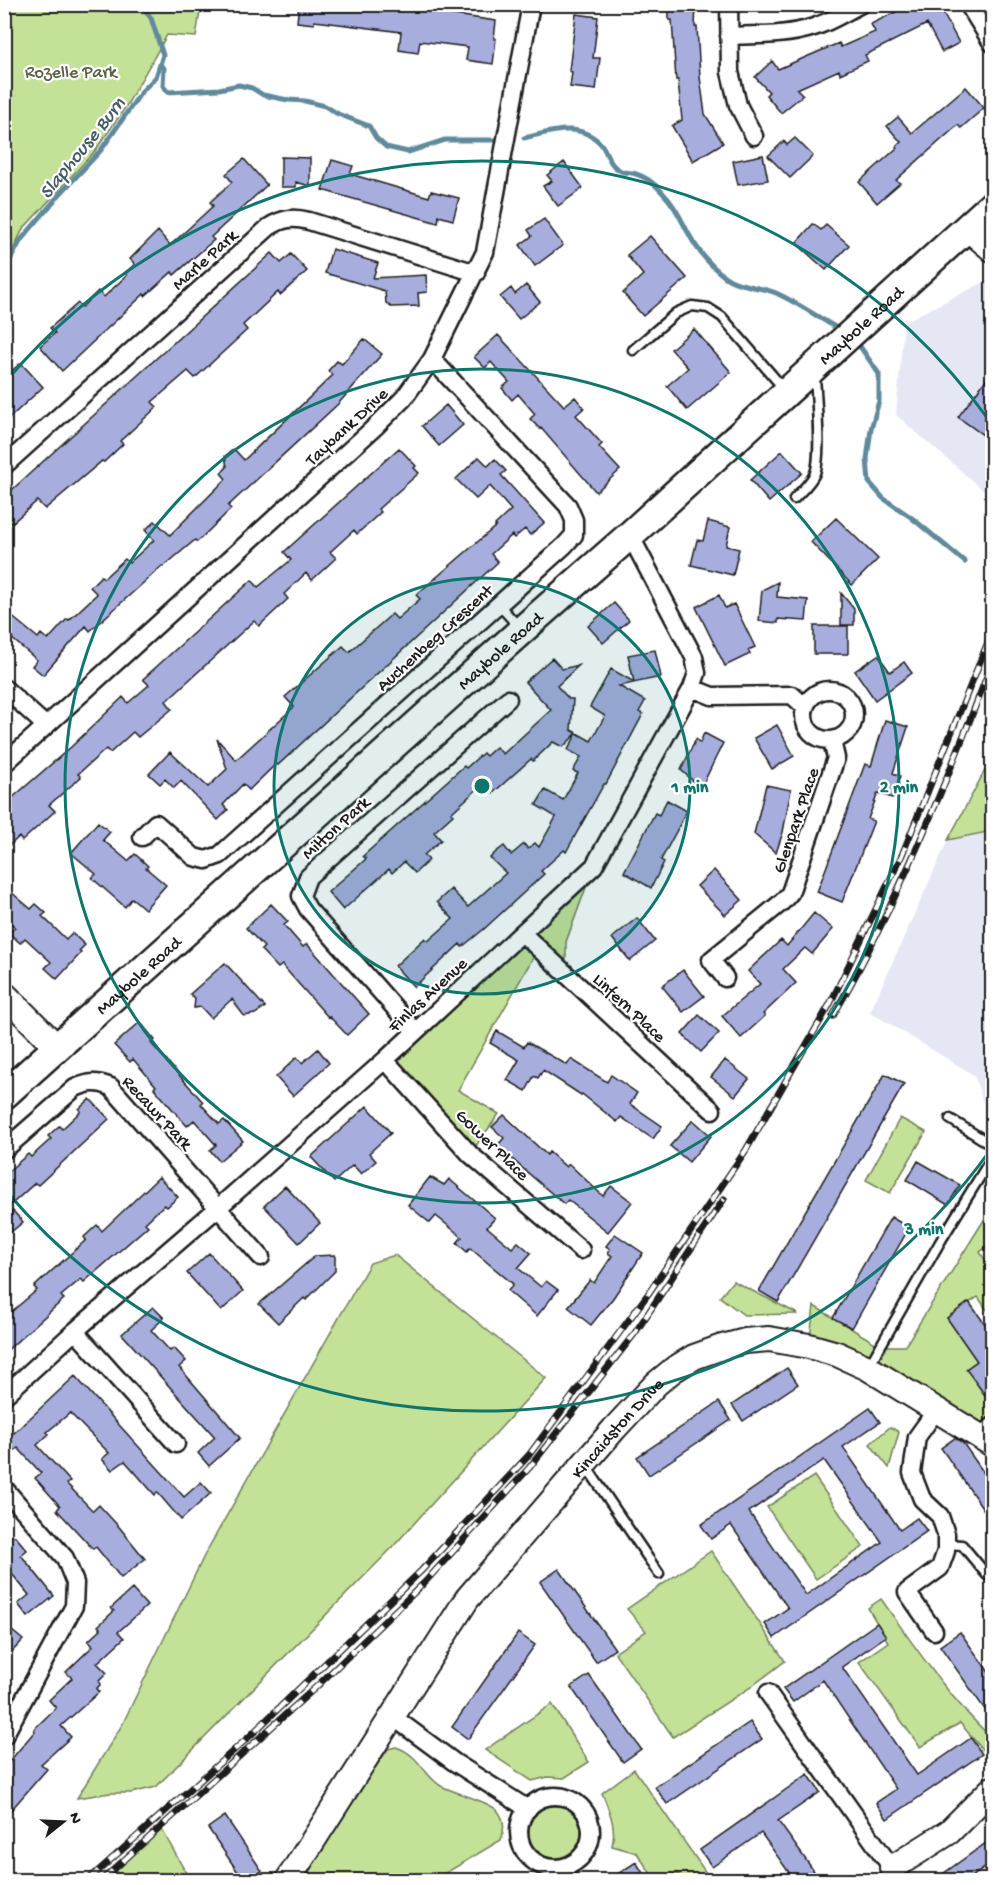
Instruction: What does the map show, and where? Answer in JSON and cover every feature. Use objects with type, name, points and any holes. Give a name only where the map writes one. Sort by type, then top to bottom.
[{"type":"main road","name":"Maybole Road","points":[[4,1095],[630,535],[993,205]]},
{"type":"street","name":"Taybank Drive","points":[[4,764],[375,427],[404,398],[432,360],[485,252],[531,4]]},
{"type":"street","points":[[729,4],[730,72],[738,105],[754,136]]},
{"type":"street","points":[[729,36],[799,31],[817,26],[861,4]]},
{"type":"street","points":[[968,4],[993,43]]},
{"type":"street","name":"Marle Park","points":[[4,466],[269,226],[282,219],[295,218],[309,221],[476,273]]},
{"type":"street","points":[[966,228],[993,249]]},
{"type":"street","name":"Auchenbeg Crescent","points":[[142,837],[156,823],[194,857],[206,860],[220,855],[574,535],[574,520],[568,506],[432,360]]},
{"type":"street","name":"Finlas Avenue","points":[[4,1396],[384,1060],[594,866],[692,688],[697,673],[694,657],[630,535]]},
{"type":"street","points":[[4,688],[46,726]]},
{"type":"street","points":[[692,688],[712,696],[792,695],[805,707]]},
{"type":"street","points":[[822,691],[839,692],[851,703],[854,711],[851,727],[840,738],[832,741],[815,737],[809,731],[803,715],[805,707],[815,694],[822,691]]},
{"type":"street","name":"Milton Park","points":[[415,1031],[308,909],[301,896],[308,877],[508,699]]},
{"type":"street","name":"Glenpark Place","points":[[725,978],[711,960],[790,893],[836,758],[832,741]]},
{"type":"street","name":"Linfern Place","points":[[522,933],[712,1110]]},
{"type":"street","points":[[4,994],[57,1047]]},
{"type":"street","name":"Gower Place","points":[[384,1060],[470,1154],[581,1250]]},
{"type":"street","name":"Recawr Park","points":[[4,1150],[75,1088],[87,1083],[99,1082],[111,1087],[261,1257]]},
{"type":"street","points":[[75,1331],[176,1444]]},
{"type":"street","name":"Kincaidston Drive","points":[[288,1881],[467,1599],[584,1463],[656,1384],[673,1370],[694,1357],[722,1347],[769,1339],[788,1341],[837,1354],[868,1368],[937,1409],[987,1434]]},
{"type":"street","points":[[934,1631],[907,1592],[940,1568],[946,1551],[945,1534],[940,1516],[922,1499],[912,1473],[917,1437],[937,1409]]},
{"type":"street","points":[[4,1488],[65,1558],[75,1583],[74,1606],[7,1726]]},
{"type":"street","points":[[768,1693],[892,1868],[949,1832],[993,1789]]},
{"type":"street","points":[[393,1717],[454,1762],[528,1809]]},
{"type":"street","points":[[556,1796],[576,1802],[589,1819],[592,1830],[587,1850],[565,1874],[540,1865],[524,1851],[520,1841],[519,1830],[522,1818],[528,1809],[546,1797],[556,1796]]},
{"type":"lane","points":[[633,351],[676,313],[692,306],[708,308],[722,317],[786,391]]},
{"type":"lane","points":[[794,498],[815,473],[818,451],[815,366]]},
{"type":"lane","points":[[499,605],[522,630]]},
{"type":"lane","points":[[950,1119],[993,1145]]},
{"type":"lane","points":[[868,1368],[940,1242],[993,1157]]},
{"type":"lane","points":[[584,1463],[659,1574]]},
{"type":"lane","points":[[946,1544],[962,1545],[987,1575]]},
{"type":"shaded area","points":[[992,278],[992,480],[983,490],[896,415],[904,322]]},
{"type":"shaded area","points":[[992,831],[992,1121],[988,1118],[974,1075],[870,1012],[948,840]]},
{"type":"green space","name":"Rozelle Park","points":[[5,4],[201,5],[196,37],[167,35],[125,108],[95,151],[23,229],[5,266]]},
{"type":"green space","points":[[992,757],[992,831],[948,840]]},
{"type":"green space","points":[[594,866],[566,942],[566,975],[538,949],[458,1090],[499,1114],[470,1154],[385,1060]]},
{"type":"green space","points":[[900,1118],[926,1132],[890,1193],[866,1180]]},
{"type":"green space","points":[[984,1220],[992,1232],[992,1243],[980,1252],[992,1271],[992,1285],[989,1289],[992,1287],[992,1317],[978,1297],[947,1318],[977,1361],[967,1369],[992,1406],[992,1422],[977,1434],[809,1346],[814,1306],[880,1346],[905,1346]]},
{"type":"green space","points":[[395,1255],[546,1378],[390,1550],[156,1787],[131,1793],[110,1793],[77,1798],[122,1725],[205,1554],[370,1263]]},
{"type":"green space","points":[[733,1281],[798,1314],[744,1315],[720,1297]]},
{"type":"green space","points":[[890,1427],[899,1432],[889,1468],[870,1444]]},
{"type":"green space","points":[[814,1476],[863,1547],[816,1579],[767,1507]]},
{"type":"green space","points":[[711,1551],[785,1661],[751,1687],[673,1737],[615,1653],[646,1631],[627,1609]]},
{"type":"green space","points":[[881,1599],[947,1689],[992,1738],[992,1761],[960,1723],[920,1747],[859,1662],[888,1642],[868,1608]]},
{"type":"green space","points":[[552,1704],[589,1762],[564,1778],[548,1777],[532,1781],[485,1750]]},
{"type":"green space","points":[[396,1747],[411,1755],[441,1786],[486,1803],[497,1810],[502,1817],[503,1824],[501,1840],[434,1880],[303,1880],[305,1869],[388,1749]]},
{"type":"green space","points":[[634,1769],[711,1880],[683,1880],[677,1873],[666,1880],[655,1880],[637,1853],[612,1846],[613,1825],[602,1793]]},
{"type":"green space","points":[[550,1806],[560,1806],[569,1810],[577,1818],[581,1832],[577,1846],[569,1854],[560,1858],[550,1858],[541,1854],[533,1846],[529,1837],[529,1827],[533,1818],[541,1810]]},
{"type":"green space","points":[[161,1828],[190,1880],[102,1880]]},
{"type":"building","points":[[299,4],[379,4],[496,21],[493,64],[466,60],[468,47],[420,41],[418,53],[399,50],[401,32],[314,21],[314,24],[297,22]]},
{"type":"building","points":[[669,4],[696,4],[695,27],[697,27],[705,114],[723,143],[693,161],[672,126],[682,120]]},
{"type":"building","points":[[900,4],[938,4],[959,43],[942,52],[927,24],[865,55],[868,61],[840,74],[839,70],[797,89],[803,95],[781,113],[766,95],[769,92],[755,77],[772,61],[778,69],[839,43],[841,47],[875,32],[871,24],[902,9]]},
{"type":"building","points":[[576,14],[598,17],[593,58],[600,58],[596,90],[570,87],[572,72],[569,71]]},
{"type":"building","points":[[966,87],[984,108],[961,128],[958,125],[896,180],[900,183],[877,203],[859,182],[901,142],[887,126],[898,117],[912,133]]},
{"type":"building","points":[[795,138],[813,156],[790,178],[768,156],[784,141],[787,145]]},
{"type":"building","points":[[763,155],[768,180],[738,185],[733,161]]},
{"type":"building","points":[[281,157],[310,158],[310,186],[296,182],[296,187],[281,187]]},
{"type":"building","points":[[244,159],[267,185],[211,237],[214,240],[174,275],[172,272],[145,296],[144,294],[62,371],[40,346],[55,333],[50,328],[78,303],[82,307],[98,291],[104,297],[135,264],[130,259],[158,231],[170,245],[176,240],[213,206],[210,202],[232,182],[226,174]]},
{"type":"building","points":[[332,160],[353,166],[350,174],[429,197],[431,191],[459,198],[453,220],[439,216],[438,223],[322,190]]},
{"type":"building","points":[[564,162],[583,188],[558,206],[543,186],[552,181],[547,175]]},
{"type":"building","points":[[544,219],[563,245],[535,266],[520,245],[532,236],[528,230]]},
{"type":"building","points":[[813,224],[821,230],[826,225],[849,245],[826,270],[796,243]]},
{"type":"building","points":[[650,236],[687,278],[643,316],[623,293],[643,275],[627,255]]},
{"type":"building","points":[[332,249],[378,263],[373,278],[426,275],[427,292],[418,293],[419,306],[391,307],[386,303],[385,291],[325,273]]},
{"type":"building","points":[[272,253],[281,263],[291,254],[307,271],[280,295],[278,292],[243,325],[247,330],[195,378],[188,371],[152,402],[157,407],[120,441],[123,444],[104,462],[102,461],[45,509],[37,501],[4,530],[4,497]]},
{"type":"building","points":[[526,285],[540,302],[519,319],[500,297],[511,288],[515,294]]},
{"type":"building","points":[[694,329],[731,372],[687,410],[667,386],[688,368],[671,349]]},
{"type":"building","points":[[498,335],[564,406],[575,397],[584,408],[576,415],[602,444],[599,447],[620,470],[596,492],[541,428],[530,419],[535,414],[518,394],[512,400],[502,388],[509,382],[491,362],[485,368],[474,357]]},
{"type":"building","points":[[364,339],[382,354],[338,404],[228,506],[231,509],[197,542],[195,540],[162,566],[90,631],[86,626],[43,675],[32,666],[37,660],[4,632],[4,610],[38,638],[41,634],[48,640],[67,619],[69,620],[97,594],[90,587],[101,576],[104,578],[125,559],[129,563],[154,540],[145,530],[155,521],[170,535],[226,479],[221,473],[227,467],[225,456],[234,449],[244,460],[333,375],[328,371],[337,361],[342,364]]},
{"type":"building","points":[[21,363],[43,387],[4,423],[4,377]]},
{"type":"building","points":[[993,370],[993,442],[958,417]]},
{"type":"building","points":[[446,405],[463,425],[439,446],[422,426]]},
{"type":"building","points":[[399,448],[416,466],[414,468],[419,473],[378,509],[381,512],[357,534],[354,530],[330,552],[336,558],[312,580],[306,573],[284,594],[288,599],[259,626],[254,621],[166,701],[172,709],[138,737],[133,732],[110,753],[106,749],[78,774],[81,777],[49,805],[55,811],[22,841],[19,837],[4,850],[4,805],[71,747],[123,697],[128,703],[149,685],[143,679],[252,580],[258,587],[291,560],[284,552]]},
{"type":"building","points":[[782,451],[802,473],[769,502],[750,480]]},
{"type":"building","points":[[479,457],[488,466],[495,459],[506,471],[501,475],[544,523],[530,535],[525,529],[514,538],[512,535],[491,554],[498,562],[278,765],[276,764],[249,790],[243,784],[223,805],[228,810],[218,820],[181,781],[174,788],[165,779],[160,784],[149,774],[170,752],[208,787],[227,769],[217,739],[236,760],[294,707],[285,697],[343,646],[349,652],[392,614],[397,619],[420,599],[416,595],[496,526],[511,510],[490,486],[476,499],[456,479]]},
{"type":"building","points":[[836,518],[878,559],[852,585],[811,542]]},
{"type":"building","points":[[708,521],[730,527],[726,546],[739,549],[733,575],[691,565],[697,540],[703,541]]},
{"type":"building","points":[[778,582],[777,597],[808,600],[806,621],[778,619],[778,623],[759,621],[762,590]]},
{"type":"building","points":[[841,593],[854,609],[854,625],[841,625]]},
{"type":"building","points":[[719,595],[725,608],[734,604],[755,647],[748,650],[750,654],[725,666],[696,607]]},
{"type":"building","points":[[614,603],[629,620],[603,643],[588,626]]},
{"type":"building","points":[[814,626],[848,626],[848,654],[814,654]]},
{"type":"building","points":[[655,650],[661,677],[619,686],[645,701],[639,712],[643,714],[566,852],[564,850],[541,871],[544,874],[484,929],[462,947],[460,944],[414,987],[395,966],[425,938],[428,941],[453,919],[437,902],[451,889],[468,907],[506,873],[490,858],[496,852],[504,846],[511,855],[524,844],[528,849],[535,843],[539,847],[556,817],[536,805],[545,790],[563,800],[578,773],[573,771],[581,757],[568,750],[577,733],[591,741],[605,716],[590,707],[611,669],[634,682],[628,655]]},
{"type":"building","points":[[878,655],[890,672],[904,662],[912,673],[875,700],[855,671]]},
{"type":"building","points":[[552,658],[562,669],[579,665],[557,686],[569,699],[573,699],[571,730],[577,733],[563,747],[553,742],[493,793],[484,783],[434,832],[441,840],[424,855],[429,860],[415,873],[404,862],[392,873],[389,869],[343,910],[328,892],[366,859],[363,856],[464,766],[466,768],[483,753],[486,756],[496,747],[503,754],[551,710],[525,682]]},
{"type":"building","points":[[885,720],[908,727],[893,773],[900,776],[892,798],[878,793],[868,819],[874,821],[842,902],[817,892],[865,764],[871,766]]},
{"type":"building","points":[[777,725],[794,756],[772,769],[754,738]]},
{"type":"building","points":[[704,733],[723,743],[701,788],[681,770],[696,739],[700,743]]},
{"type":"building","points":[[766,785],[791,790],[783,832],[776,853],[754,834]]},
{"type":"building","points":[[667,800],[687,811],[661,860],[664,862],[651,888],[624,872],[655,813],[659,815]]},
{"type":"building","points":[[98,822],[110,832],[103,840],[128,861],[135,854],[148,866],[146,868],[166,885],[145,909],[132,898],[125,907],[92,878],[96,874],[71,853]]},
{"type":"building","points":[[714,870],[742,900],[725,915],[697,886]]},
{"type":"building","points":[[4,886],[31,909],[36,904],[46,913],[42,916],[66,939],[72,933],[85,945],[79,951],[81,953],[57,979],[45,968],[51,962],[25,938],[20,943],[9,933],[15,927],[4,917]]},
{"type":"building","points":[[271,904],[288,922],[284,925],[303,947],[307,944],[369,1014],[347,1035],[282,965],[278,968],[261,950],[264,947],[246,928]]},
{"type":"building","points":[[814,913],[833,929],[812,954],[805,948],[783,969],[796,983],[741,1038],[722,1016],[760,984],[748,971],[781,940],[787,946]]},
{"type":"building","points":[[637,918],[655,941],[630,961],[612,938]]},
{"type":"building","points":[[225,963],[265,1007],[255,1014],[244,1016],[232,999],[211,1018],[201,1007],[194,1008],[195,999],[190,994]]},
{"type":"building","points":[[683,970],[704,996],[683,1012],[662,986]]},
{"type":"building","points":[[699,1015],[719,1033],[701,1052],[682,1034]]},
{"type":"building","points":[[140,1022],[155,1040],[151,1043],[203,1102],[201,1104],[219,1124],[224,1120],[243,1141],[219,1161],[210,1150],[216,1145],[194,1120],[187,1126],[154,1088],[156,1086],[133,1059],[130,1062],[114,1045]]},
{"type":"building","points":[[497,1031],[524,1047],[527,1042],[567,1065],[571,1059],[607,1082],[611,1075],[637,1093],[630,1104],[662,1126],[653,1139],[621,1117],[617,1122],[582,1094],[543,1070],[538,1078],[534,1076],[526,1091],[507,1080],[519,1060],[490,1043]]},
{"type":"building","points":[[318,1049],[329,1063],[293,1096],[276,1077],[297,1057],[302,1063]]},
{"type":"building","points":[[725,1060],[749,1079],[735,1096],[711,1077]]},
{"type":"building","points":[[885,1074],[904,1084],[778,1302],[759,1291]]},
{"type":"building","points":[[90,1099],[109,1119],[38,1185],[35,1183],[4,1211],[4,1175],[28,1154],[31,1157],[51,1139],[48,1136],[59,1126],[62,1129]]},
{"type":"building","points":[[367,1106],[391,1133],[369,1153],[376,1161],[361,1174],[353,1165],[334,1182],[311,1157]]},
{"type":"building","points":[[504,1115],[547,1155],[549,1152],[566,1167],[569,1164],[603,1196],[611,1186],[632,1202],[608,1232],[568,1200],[564,1204],[497,1146],[504,1138],[492,1127]]},
{"type":"building","points":[[693,1120],[711,1136],[689,1162],[670,1146]]},
{"type":"building","points":[[918,1161],[960,1185],[948,1205],[907,1180]]},
{"type":"building","points":[[159,1177],[178,1197],[167,1207],[164,1205],[145,1223],[148,1226],[84,1282],[81,1279],[61,1296],[64,1299],[4,1353],[4,1318],[37,1290],[34,1287],[86,1240],[84,1237],[97,1225],[102,1231]]},
{"type":"building","points":[[430,1177],[444,1185],[449,1179],[495,1218],[487,1227],[512,1248],[518,1242],[531,1253],[518,1268],[541,1287],[546,1281],[558,1290],[537,1316],[508,1291],[513,1284],[470,1248],[467,1252],[457,1243],[462,1237],[436,1216],[430,1223],[408,1205]]},
{"type":"building","points":[[285,1186],[320,1223],[299,1243],[264,1206]]},
{"type":"building","points":[[13,1211],[23,1222],[4,1238],[4,1218]]},
{"type":"building","points":[[891,1217],[909,1228],[852,1328],[833,1318]]},
{"type":"building","points":[[615,1234],[643,1253],[613,1298],[591,1325],[568,1307],[590,1280],[594,1283],[612,1256],[608,1253],[610,1249],[606,1246]]},
{"type":"building","points":[[209,1253],[243,1291],[221,1311],[187,1273]]},
{"type":"building","points":[[335,1255],[335,1271],[306,1300],[304,1298],[278,1323],[259,1304],[315,1256]]},
{"type":"building","points":[[969,1302],[993,1335],[993,1406],[966,1369],[977,1361],[947,1318]]},
{"type":"building","points":[[153,1307],[164,1318],[151,1330],[170,1351],[174,1348],[186,1361],[179,1367],[240,1438],[209,1466],[198,1453],[215,1437],[122,1334]]},
{"type":"building","points":[[787,1368],[798,1384],[743,1421],[732,1405]]},
{"type":"building","points":[[75,1376],[184,1497],[201,1482],[211,1493],[181,1520],[157,1492],[155,1495],[125,1461],[112,1470],[102,1459],[109,1453],[70,1413],[47,1432],[49,1434],[37,1445],[70,1481],[67,1484],[93,1511],[99,1505],[145,1559],[121,1578],[96,1547],[93,1549],[57,1510],[60,1506],[35,1478],[41,1473],[18,1448],[11,1453],[4,1446],[4,1422],[14,1433]]},
{"type":"building","points":[[719,1402],[731,1420],[649,1475],[637,1457]]},
{"type":"building","points":[[870,1408],[880,1422],[843,1447],[900,1530],[917,1518],[927,1531],[774,1638],[765,1624],[788,1608],[731,1525],[711,1539],[701,1525]],"holes":[[[824,1460],[882,1542],[806,1595],[749,1512]]]},
{"type":"building","points":[[955,1438],[963,1443],[993,1486],[993,1523],[941,1448]]},
{"type":"building","points":[[4,1534],[15,1536],[27,1550],[21,1555],[54,1596],[28,1617],[18,1604],[29,1595],[4,1564]]},
{"type":"building","points":[[559,1569],[615,1649],[596,1662],[540,1582]]},
{"type":"building","points":[[132,1589],[147,1606],[118,1632],[124,1638],[97,1663],[107,1673],[99,1681],[100,1685],[96,1689],[99,1692],[61,1726],[71,1737],[41,1764],[47,1769],[4,1818],[4,1768],[35,1731],[34,1729],[56,1708],[49,1700],[72,1678],[66,1672],[93,1646],[88,1641],[101,1629],[98,1626],[114,1611],[111,1608]]},
{"type":"building","points":[[877,1623],[886,1636],[842,1667],[917,1775],[971,1738],[982,1754],[887,1819],[876,1803],[896,1789],[823,1680],[793,1702],[783,1689]]},
{"type":"building","points":[[11,1630],[23,1640],[4,1660],[4,1637]]},
{"type":"building","points":[[960,1632],[993,1678],[993,1721],[940,1646]]},
{"type":"building","points":[[518,1633],[535,1645],[468,1739],[452,1727]]},
{"type":"building","points":[[589,1675],[641,1749],[623,1762],[571,1687]]},
{"type":"building","points":[[750,1722],[762,1739],[667,1804],[655,1787]]},
{"type":"building","points":[[808,1774],[820,1792],[778,1821],[821,1881],[795,1881],[761,1833],[712,1867],[700,1850]]},
{"type":"building","points":[[225,1816],[262,1871],[248,1881],[244,1881],[208,1828]]},
{"type":"building","points":[[993,1838],[993,1862],[966,1881],[933,1881]]},
{"type":"building","points":[[636,1862],[648,1881],[607,1881]]},
{"type":"waterway","name":"Slaphouse Burn","points":[[4,271],[21,240],[101,150],[142,91],[156,77],[163,55],[151,18],[141,4]]},
{"type":"waterway","points":[[160,65],[164,68],[163,86],[168,92],[219,89],[239,85],[252,88],[263,95],[305,101],[325,106],[338,114],[369,126],[376,138],[386,147],[408,152],[445,140],[498,140]]},
{"type":"waterway","points":[[524,138],[564,130],[574,130],[593,137],[601,144],[615,167],[650,181],[668,198],[699,250],[724,276],[736,282],[776,293],[835,327]]},
{"type":"waterway","points":[[859,345],[879,374],[879,401],[871,429],[867,459],[869,482],[883,498],[912,518],[965,562]]},
{"type":"railway","points":[[88,1880],[251,1735],[421,1571],[529,1455],[648,1294],[746,1150],[830,1004],[902,855],[992,632]]},
{"type":"railway","points":[[833,1016],[878,930],[919,843],[992,663]]},
{"type":"railway","points":[[102,1880],[316,1687],[425,1582],[529,1468],[635,1333],[724,1199]]}]
